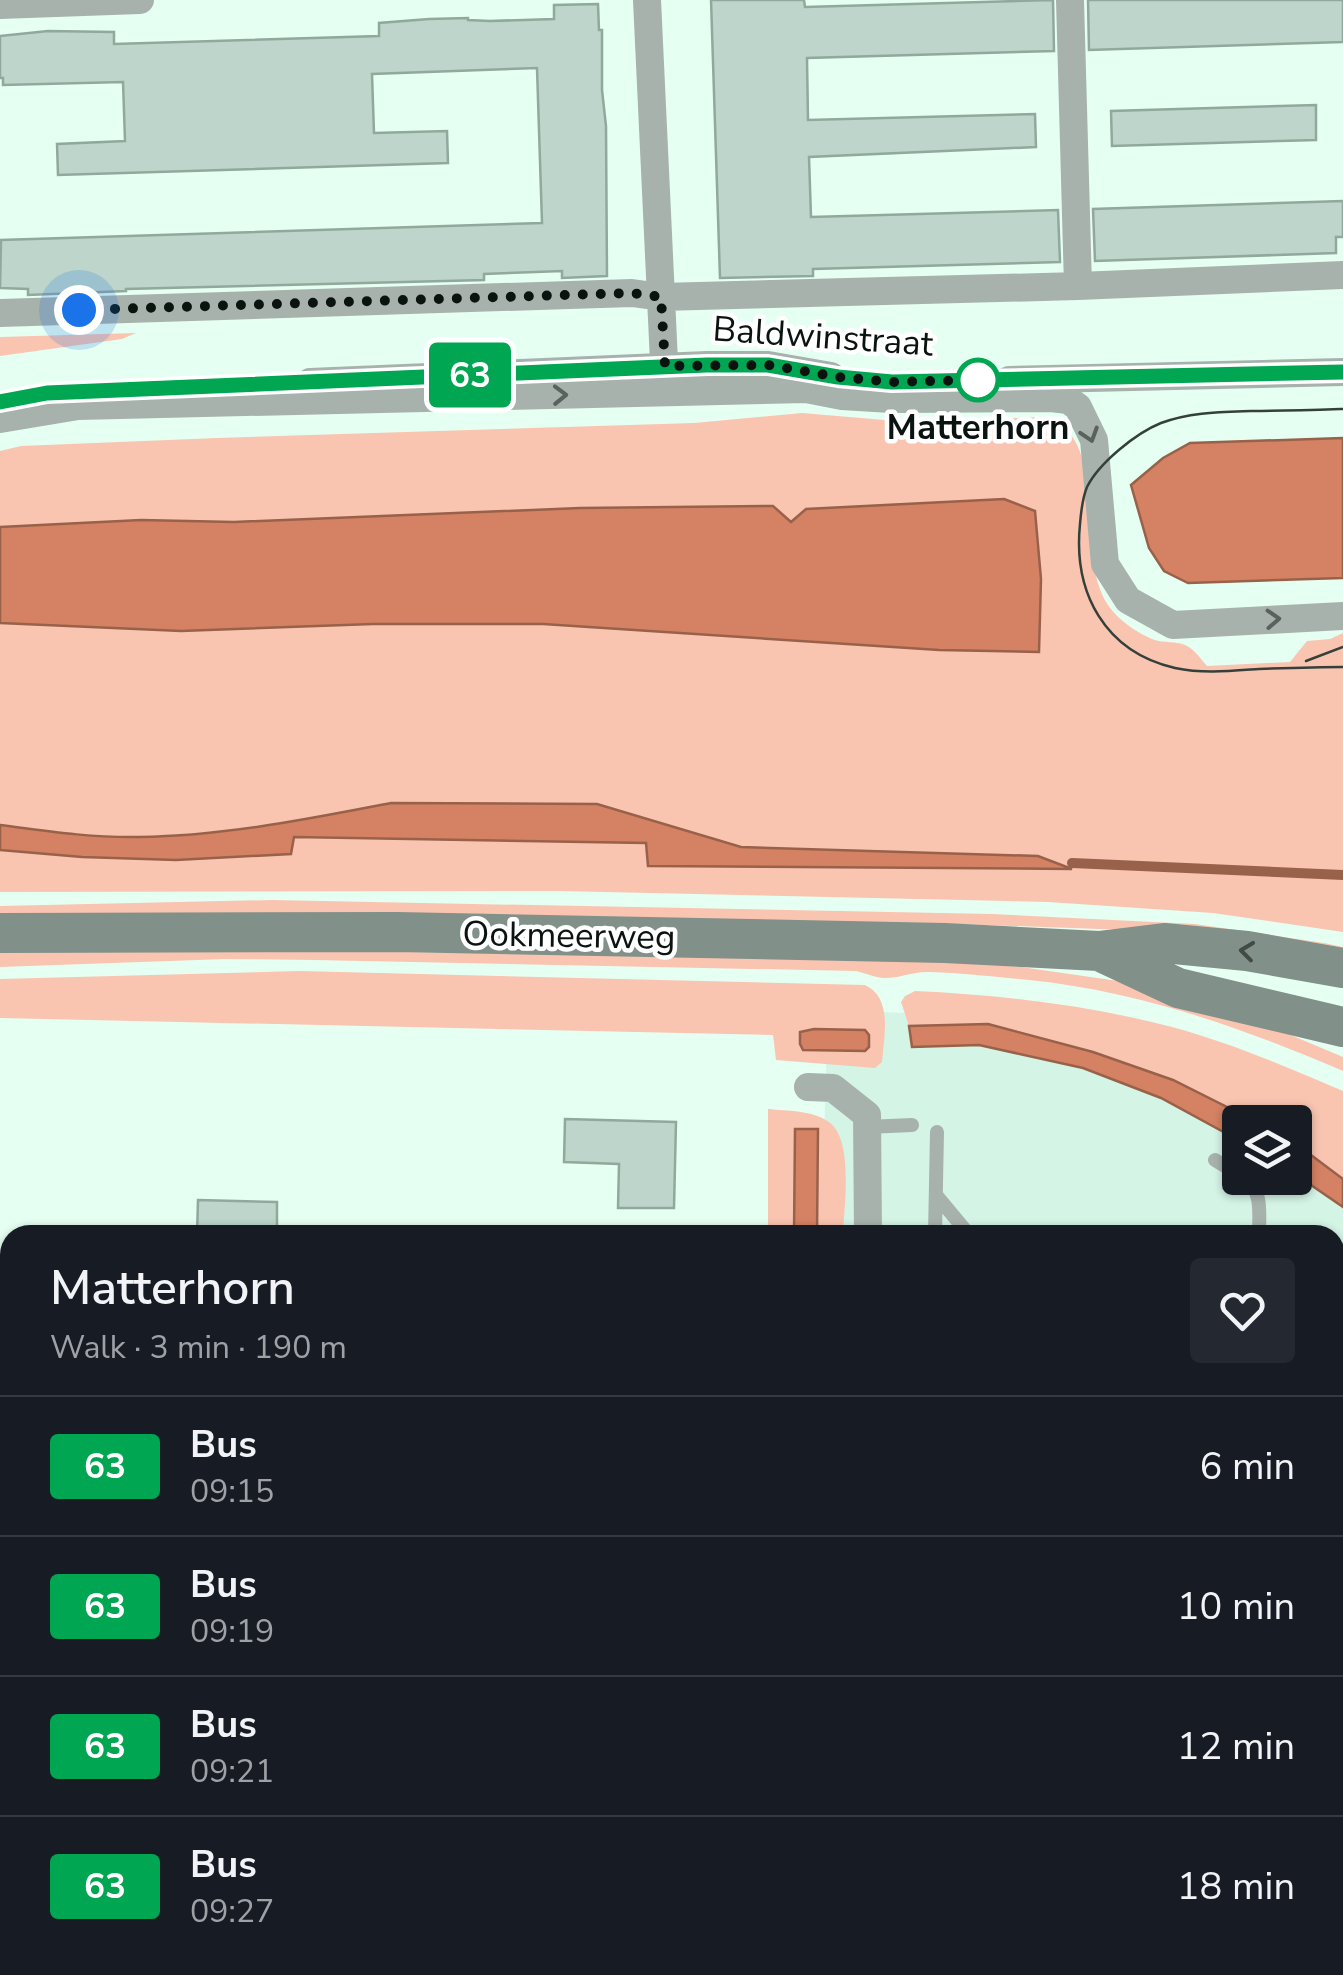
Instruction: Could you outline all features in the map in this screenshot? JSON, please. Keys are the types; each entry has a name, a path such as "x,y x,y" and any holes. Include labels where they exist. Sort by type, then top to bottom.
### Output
{"main road":[{"name":"Ookmeerweg","path":"0,936 396,932 945,943 1098,951 1164,943 1247,951 1343,968"},
{"name":"Ookmeerweg","path":"1098,951 1178,988 1343,1027"}],"street":[{"path":"0,5 140,0"},
{"path":"647,0 665,379"},
{"path":"1070,0 1078,286"},
{"name":"Baldwinstraat","path":"0,313 632,293 661,297 1078,286 1343,275"},
{"name":"Baldwinstraat","path":"0,420 78,406 665,379 768,365 892,382 1343,372"},
{"name":"Baldwinstraat","path":"0,402 47,393 665,379 891,399 1068,400 1078,407 1094,440 1104,564 1128,600 1173,625 1343,616"},
{"path":"808,1087 833,1088 867,1115 868,1225"}],"lane":[{"path":"867,1127 912,1125"},
{"path":"935,1225 937,1132"},
{"path":"1216,1160 1222,1164"},
{"path":"936,1195 961,1225"},
{"path":"1257,1195 1259,1225"}],"shaded area":[{"path":"136,333 122,339 0,356 0,337"},
{"path":"802,413 908,422 1044,417 1066,429 1079,448 1086,473 1099,587 1111,609 1131,627 1155,640 1188,646 1207,666 1290,662 1307,641 1330,639 1343,633 1343,932 1213,913 1048,902 559,891 0,892 0,850 176,860 291,854 293,837 647,843 648,866 1068,869 1038,856 741,847 597,804 391,803 254,829 140,837 75,835 0,825 0,623 182,631 373,624 543,624 939,650 1038,652 1041,579 1035,512 791,522 773,506 580,508 0,527 0,451 21,446 694,423"},
{"path":"1343,438 1343,578 1188,583 1164,571 1149,548 1131,485 1163,458 1190,443"},
{"path":"1004,499 1035,511 1041,579 1039,652 939,650 543,624 373,624 181,631 0,623 0,527 580,508 773,506 791,522 806,509"},
{"path":"391,803 597,804 741,847 1038,856 1072,869 648,866 646,843 294,837 291,854 176,860 0,850 0,825 69,834 171,836 266,826"},
{"path":"272,900 992,914 1195,924 1343,947 1343,956 1155,931 930,923 0,919 0,906"},
{"path":"160,948 930,960 1007,965 1118,981 1274,1028 1343,1057 1343,1071 1228,1026 1150,1002 1070,985 967,974 924,972 885,978 856,971 226,959 0,967 0,953"},
{"path":"300,971 865,985 874,991 883,1008 882,1062 875,1068 776,1060 773,1035 0,1018 0,979"},
{"path":"915,991 980,995 1109,1013 1194,1033 1280,1064 1343,1091 1343,1179 1312,1156 1312,1105 1223,1105 1173,1080 1093,1052 988,1024 909,1026 901,1002"},
{"path":"828,1010 985,1016 1343,1113 1343,1225 821,1225"},
{"path":"988,1024 1093,1052 1173,1080 1223,1105 1222,1131 1161,1098 1083,1068 979,1045 912,1047 909,1026"},
{"path":"865,1030 869,1047 865,1051 803,1050 800,1032"},
{"path":"768,1109 815,1115 829,1122 837,1131 845,1158 843,1225 817,1225 817,1129 795,1130 794,1225 768,1225"},
{"path":"795,1129 818,1129 817,1225 794,1225"},
{"path":"1312,1156 1343,1179 1343,1207 1312,1186"}],"building":[{"path":"711,0 804,0 805,7 1053,0 1054,51 807,58 808,120 1035,114 1036,147 809,157 811,217 1058,210 1060,262 813,269 813,276 720,278"},
{"path":"1088,0 1343,0 1343,42 1089,50"},
{"path":"598,4 606,126 607,276 562,278 562,271 484,274 484,280 28,295 28,289 0,288 1,240 542,223 537,68 372,74 374,133 447,131 448,163 58,175 57,144 125,141 123,82 3,85 0,36 48,31 114,32 114,44 379,36 379,23 554,19 554,5"},
{"path":"1316,105 1316,140 1112,146 1111,111"},
{"path":"1343,201 1343,237 1336,237 1336,253 1095,261 1093,209"},
{"path":"565,1119 676,1122 674,1208 618,1208 619,1164 564,1162"},
{"path":"198,1200 277,1202 277,1225 197,1225"}],"waterway":[{"path":"1072,863 1343,875"}],"tram line":[{"path":"1343,409 1206,413 1172,419 1151,428 1109,459 1087,487 1081,510 1079,549 1082,573 1099,616 1112,634 1151,660 1175,668 1206,671 1343,667"},
{"path":"1306,661 1343,647"}],"bus line":[{"name":"63","path":"0,402 47,393 707,365 768,365 892,382 1343,372"}],"place":[{"name":"Matterhorn","path":"978,380"}],"route":[{"path":"79,310 632,293 661,297 665,366 768,365 892,382 978,380"}]}
